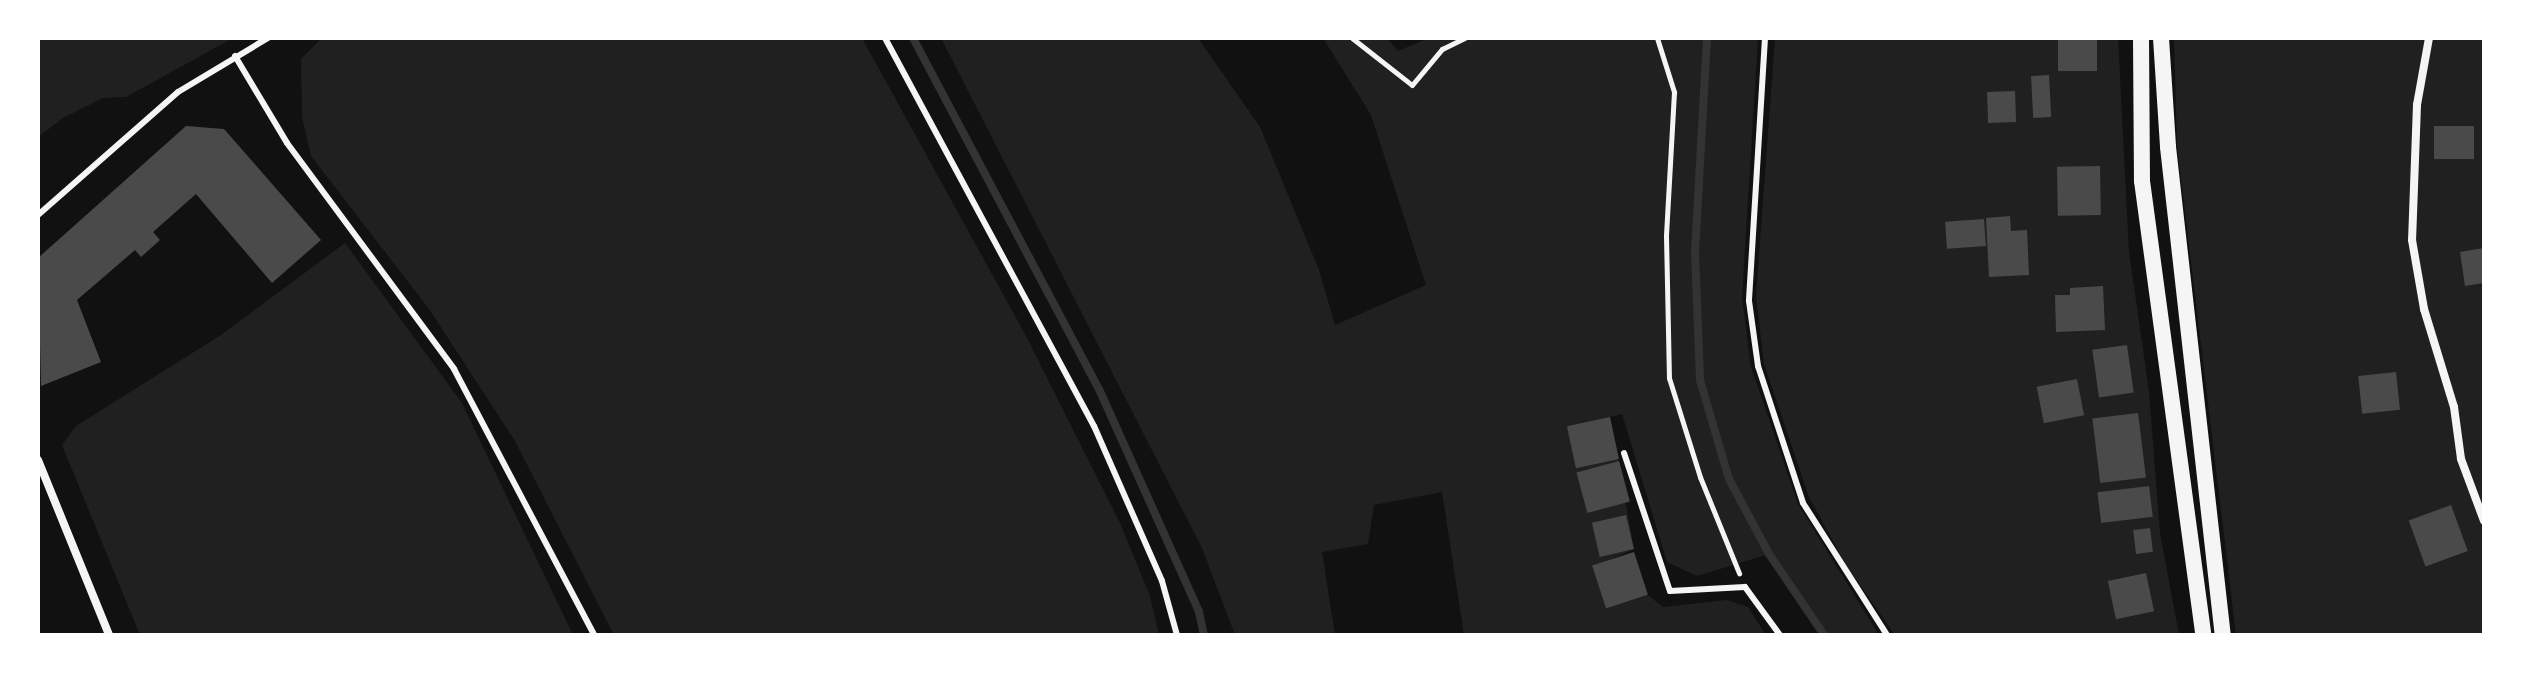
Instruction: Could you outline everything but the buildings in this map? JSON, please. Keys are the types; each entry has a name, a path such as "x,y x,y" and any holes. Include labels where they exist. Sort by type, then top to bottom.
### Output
{"main road":[{"path":"2141,38 2142,181 2203,635"},
{"path":"2161,38 2169,162 2223,635"}],"street":[{"path":"2429,38 2417,105 2412,240 2424,309 2454,407 2461,459 2484,521"},
{"path":"38,460 109,635"}],"lane":[{"path":"38,215 178,92 268,38"},
{"path":"885,38 1094,426 1162,581 1177,635"},
{"path":"1765,38 1749,301 1758,366 1803,503 1887,635"},
{"path":"235,56 287,143 454,369 529,503 594,635"},
{"path":"1624,453 1670,591 1745,587 1780,635"}],"path":[{"path":"1352,38 1412,85 1442,49 1465,38"},
{"path":"1657,38 1674,92 1666,236 1669,378 1700,477 1745,587"}],"shaded area":[{"path":"38,38 233,38 126,97 103,98 63,118 38,137"},
{"path":"322,38 862,38 1026,336 1120,523 1150,596 1159,635 614,635 515,441 429,309 311,156 302,117 301,59"},
{"path":"941,38 1198,38 1260,127 1319,270 1335,325 1426,285 1371,115 1323,38 1387,38 1398,51 1429,38 1707,38 1703,111 1708,38 1758,38 1742,297 1751,367 1798,504 1879,635 1824,635 1769,554 1697,576 1667,562 1622,414 1610,417 1634,549 1593,567 1608,608 1648,595 1663,607 1727,600 1748,607 1766,635 1464,635 1442,492 1374,505 1368,544 1322,552 1335,635 1235,635 1202,548"},
{"path":"1775,38 2118,38 2129,252 2149,391 2160,533 2179,635 1895,635 1846,565 1809,497 1764,364 1756,296"},
{"path":"2174,38 2484,38 2484,635 2236,635 2177,145"},
{"path":"345,243 462,403 573,635 140,635 62,445 76,426 221,335"}],"waterway":[{"path":"913,38 1099,389 1199,612 1204,635"},
{"path":"1707,38 1695,253 1700,380 1729,479 1769,554 1824,635"}]}
